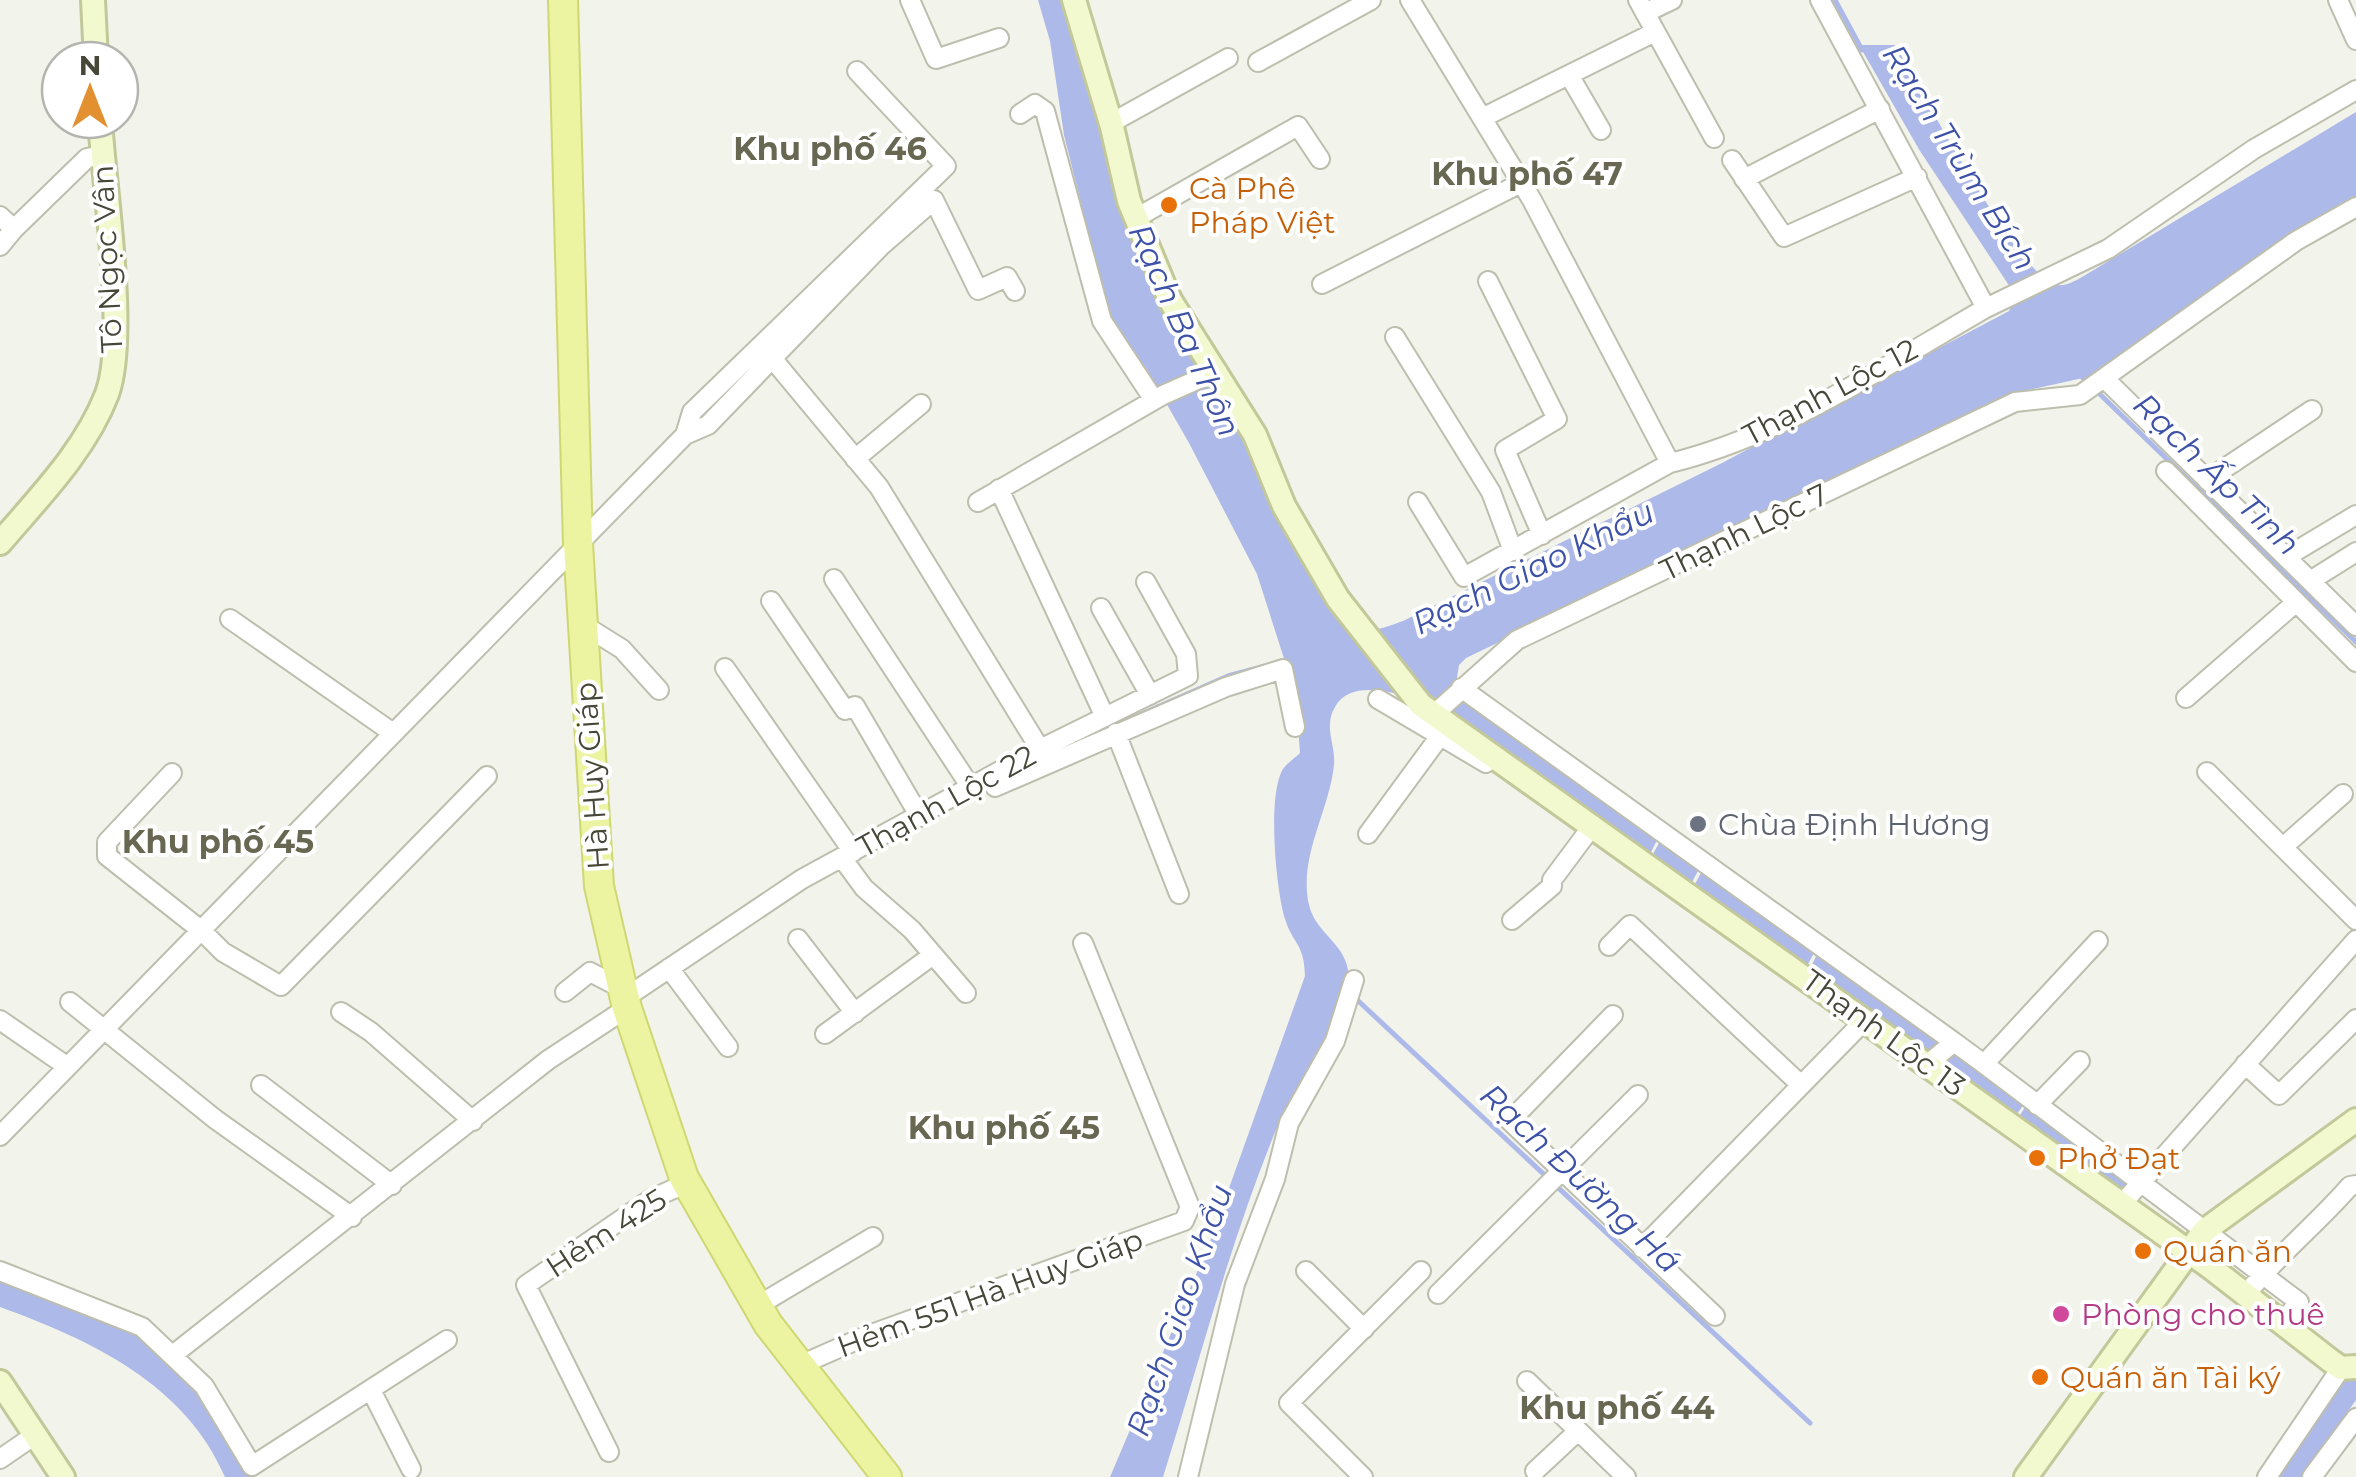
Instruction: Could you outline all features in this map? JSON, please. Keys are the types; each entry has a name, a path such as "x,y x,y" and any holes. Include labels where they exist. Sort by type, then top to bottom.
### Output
{"main road":[{"name":"Hà Huy Giáp","path":"562,0 578,544 599,886 625,998 687,1183 757,1306 798,1366 887,1477"}],"street":[{"path":"93,0 95,40"},
{"path":"910,0 936,59 999,38"},
{"path":"978,502 1158,398 1214,372 1170,300 1136,218 1074,0"},
{"path":"1258,62 1371,0"},
{"path":"1410,0 1521,183 1670,463"},
{"path":"1672,0 1641,6 1714,138"},
{"path":"1820,0 1917,177 1994,304"},
{"path":"2338,0 2356,40"},
{"path":"1482,118 1655,32"},
{"path":"1111,123 1228,58"},
{"path":"686,436 692,412 946,166 858,71"},
{"path":"1569,75 1601,130"},
{"name":"Thạnh Lộc 12","path":"1418,502 1464,577 1670,463 1710,453 1794,417 1994,304 2108,248 2254,149 2356,90"},
{"path":"1020,114 1035,104 1045,110 1102,321 1158,398"},
{"path":"1744,179 1880,109"},
{"path":"1136,218 1298,126 1320,159"},
{"name":"Tô Ngọc Vân","path":"0,542 72,457 107,393 117,338 101,140"},
{"path":"0,246 7,223 86,158 102,155"},
{"path":"1732,160 1784,237 1917,177"},
{"path":"1322,284 1521,183"},
{"path":"0,1136 66,1064 202,931 578,544 686,436 708,425 771,357 934,200 978,290 1007,277 1015,292"},
{"path":"2356,207 2296,242 2092,387 2207,480 2356,626"},
{"path":"1488,281 1557,420 1505,450 1542,535"},
{"path":"1394,337 1491,492 1513,551"},
{"path":"771,357 879,487 1040,749"},
{"name":"Thạnh Lộc 13","path":"1214,372 1255,435 1293,522 1350,618 1431,719 1593,826 1866,1019 2282,1323 2349,1367"},
{"name":"Thạnh Lộc 7","path":"1368,834 1431,719 1517,640 2015,402 2092,387"},
{"path":"855,459 921,404"},
{"path":"2207,480 2312,410"},
{"path":"2166,471 2294,604 2356,662"},
{"path":"999,489 1105,717"},
{"path":"2286,557 2356,515"},
{"path":"2310,581 2356,552"},
{"path":"834,579 972,789"},
{"name":"Thạnh Lộc 22","path":"921,819 1040,749 1188,676 1189,666 1146,582"},
{"path":"771,601 844,710 854,706 921,819"},
{"path":"2186,698 2294,604"},
{"path":"1101,608 1150,694"},
{"path":"230,618 393,732"},
{"path":"582,624 622,650 659,690"},
{"path":"725,668 848,855 864,888 966,993"},
{"name":"Thạnh Lộc 22","path":"174,1354 207,1324 268,1283 625,998 848,855 1116,733 1226,687 1282,669 1295,727"},
{"path":"1461,688 1954,1042 2299,1302 2282,1323"},
{"path":"1378,700 1431,719"},
{"path":"1116,733 1179,894"},
{"path":"2208,772 2356,920"},
{"path":"172,773 132,811 104,850 106,856 223,952 281,986 487,776"},
{"path":"2282,847 2342,794"},
{"path":"1512,920 1552,886 1552,880 1593,826"},
{"path":"1608,946 1630,925 1800,1084"},
{"path":"798,939 855,1012"},
{"path":"2121,1205 2356,940"},
{"path":"1984,1064 2098,941"},
{"name":"Hẻm 551 Hà Huy Giáp","path":"798,1366 900,1323 1184,1221 1190,1206 1084,943"},
{"path":"1805,976 1818,947"},
{"path":"826,1034 933,955"},
{"path":"669,968 728,1047"},
{"path":"565,992 590,972 625,998"},
{"path":"1188,1477 1236,1284 1274,1179 1289,1123 1335,1041 1354,980"},
{"path":"70,1002 215,1119 352,1217"},
{"path":"341,1012 372,1032 473,1121"},
{"path":"1613,1015 1510,1121 1552,1180 1642,1248 1715,1316"},
{"path":"2246,1064 2279,1096 2356,1018"},
{"path":"1642,1248 1866,1019"},
{"path":"0,1020 66,1064"},
{"path":"1928,1064 1954,1042"},
{"path":"2011,1125 2080,1061"},
{"path":"261,1085 392,1185"},
{"path":"1438,1294 1638,1095"},
{"path":"2026,1477 2204,1231 2356,1120"},
{"name":"Hẻm 425","path":"609,1452 526,1285 651,1199 687,1183"},
{"path":"2246,1294 2350,1186 2356,1185"},
{"path":"757,1306 873,1237"},
{"path":"0,1271 142,1327 174,1354 220,1407 252,1466 447,1340"},
{"path":"1306,1271 1364,1329"},
{"path":"1363,1477 1290,1404 1421,1271"},
{"path":"2267,1477 2349,1367"},
{"path":"1526,1381 1626,1477"},
{"path":"371,1390 411,1469"},
{"path":"4,1394 62,1477"},
{"path":"2312,1477 2356,1418"},
{"path":"1536,1471 1578,1431"},
{"path":"0,1459 35,1434"}],"water":[{"name":"Rạch Giao Khẩu","path":"1038,0 1073,0 1114,172 1156,298 1237,421 1292,538 1342,623 1365,630 1403,621 1722,463 2009,311 2013,303 2010,287 1920,151 1859,45 1895,45 1993,213 2037,271 2057,285 2082,277 2356,112 2356,200 2092,376 2019,392 1466,658 1459,665 1455,690 1433,703 1366,690 1343,697 1330,722 1334,765 1311,852 1307,887 1313,916 1345,960 1348,983 1344,1002 1278,1125 1261,1168 1163,1477 1110,1477 1209,1244 1305,976 1303,956 1288,928 1282,905 1275,843 1278,782 1285,767 1300,753 1296,696 1257,574 1189,443 1146,368 1121,337 1107,307 1064,135 1050,41"},
{"path":"1462,695 1657,840 1650,854 1442,713"},
{"path":"1660,841 1699,869 1691,884 1652,856"},
{"path":"1702,871 1815,951 1807,966 1694,886"},
{"path":"1818,952 1946,1042 1931,1054 1810,969"},
{"path":"1955,1049 2024,1104 2015,1117 1940,1061"},
{"path":"2026,1105 2130,1184 2121,1195 2018,1119"},
{"path":"0,1279 123,1323 183,1364 255,1477 225,1477 208,1444 186,1416 132,1370 68,1334 0,1307"}],"waterway":[{"name":"Rạch Trùm Bích","path":"1835,0 1862,50"},
{"name":"Rạch Ấp Tình","path":"2079,374 2356,642"},
{"path":"1071,745 1228,676 1283,661"},
{"name":"Rạch Đường Há","path":"1353,996 1810,1423"},
{"path":"2284,1477 2351,1383"}],"place":[{"name":"Cà Phê Pháp Việt","path":"1169,205"},
{"name":"Chùa Định Hương","path":"1698,824"},
{"name":"Phở Đạt","path":"2037,1158"},
{"name":"Quán ăn","path":"2143,1251"},
{"name":"Phòng cho thuê","path":"2061,1314"},
{"name":"Quán ăn Tài ký","path":"2040,1377"}],"district":[{"name":"Khu phố 46","path":"830,148"},
{"name":"Khu phố 47","path":"1527,173"},
{"name":"Khu phố 45","path":"218,841"},
{"name":"Khu phố 45","path":"1004,1127"},
{"name":"Khu phố 44","path":"1617,1407"}],"water label":[{"name":"Rạch Ba Thôn","path":"1185,330"}]}
